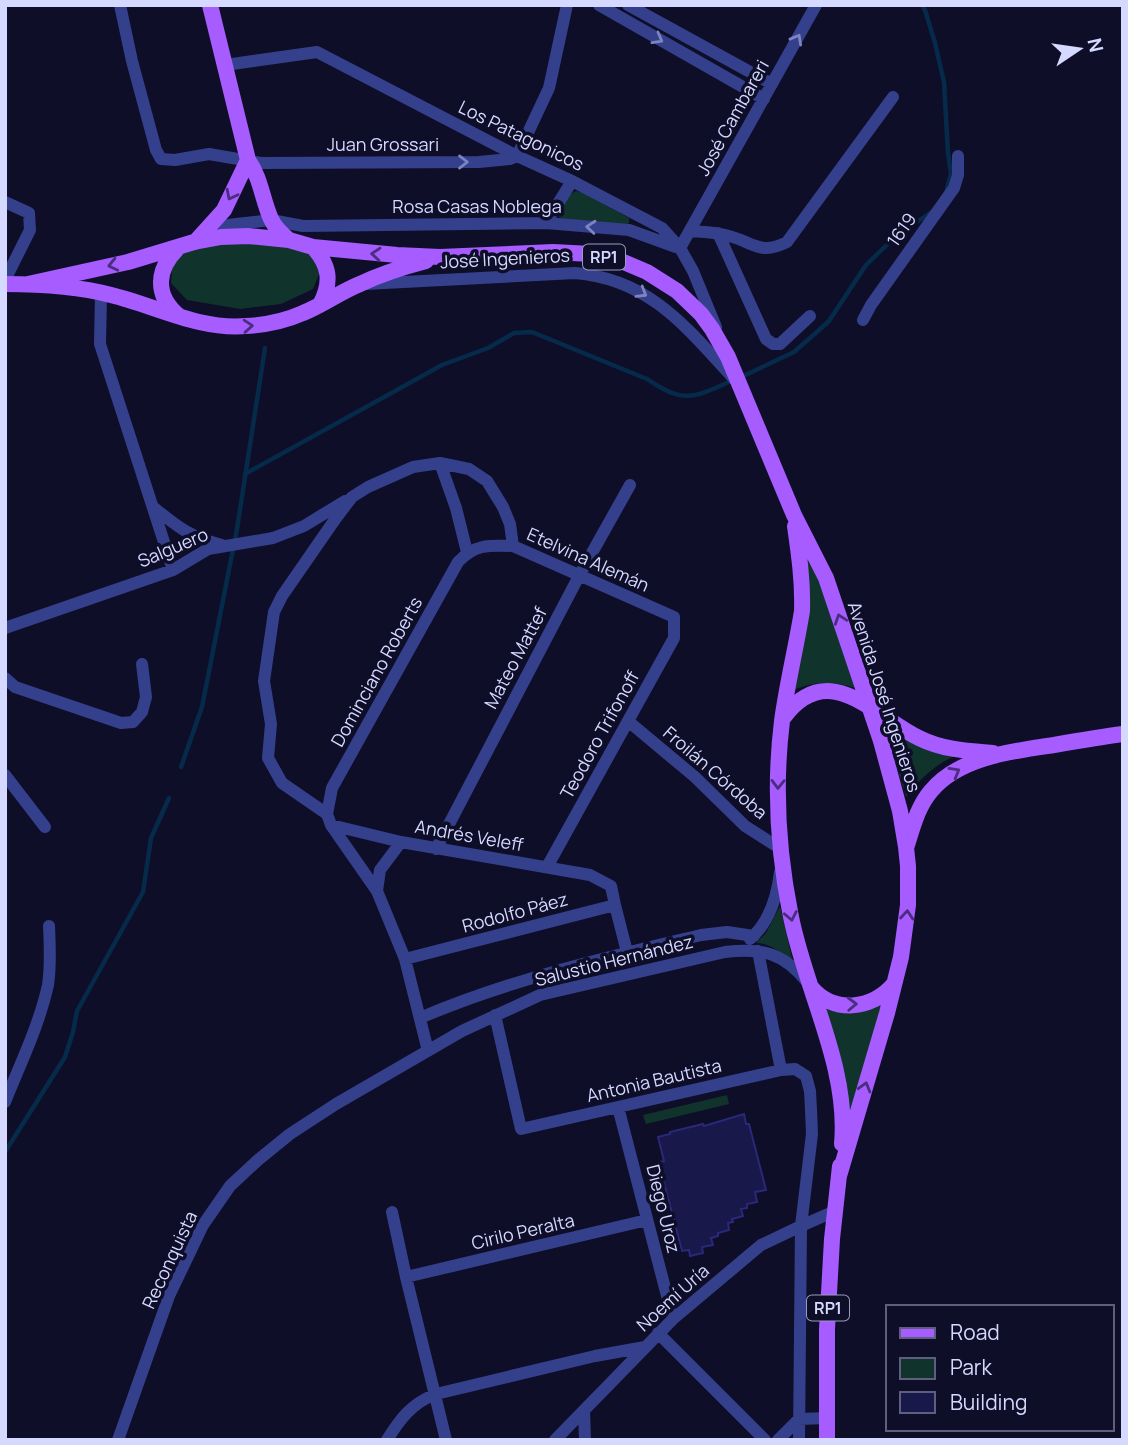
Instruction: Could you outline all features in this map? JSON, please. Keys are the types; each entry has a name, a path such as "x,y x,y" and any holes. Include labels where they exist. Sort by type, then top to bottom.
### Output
{"main road":[{"path":"210,5 248,160 255,169 271,220 289,240"},
{"name":"Avenida José Ingenieros","path":"186,245 210,227 224,210 248,160"},
{"name":"Avenida José Ingenieros","path":"28,284 128,262 221,237 248,236 289,240 313,247 440,257 573,252 592,254 621,261 661,280 688,301 712,329 728,357 794,515 826,578 891,776 908,866 904,944 895,982"},
{"path":"181,317 170,308 163,296 161,282 162,269 169,256 186,245"},
{"path":"313,247 321,256 328,280 320,305"},
{"name":"Avenida José Ingenieros","path":"5,282 80,289 222,326 253,326 302,314 384,274 440,257"},
{"name":"Avenida José Ingenieros","path":"794,515 802,579 802,611 783,719 779,771 781,849 791,917 841,1096 844,1124 839,1176"},
{"path":"783,719 806,697 818,692 844,693 922,740 956,750 999,753"},
{"path":"906,847 923,802 939,782 962,768 999,753 1123,733"},
{"path":"808,984 826,1000 848,1006 870,1003 895,982"},
{"name":"RP1","path":"827,1440 827,1329 831,1238 839,1176 895,982"}],"street":[{"name":"Juan Grossari","path":"120,5 132,61 160,159 174,160 209,155 261,163 479,162 517,156"},
{"path":"517,156 549,88 567,5"},
{"path":"599,5 764,99"},
{"path":"628,5 772,84"},
{"name":"José Cambareri","path":"680,248 816,5"},
{"name":"Los Patagonicos","path":"225,65 317,52 662,228 680,248 693,271 728,357"},
{"path":"690,231 718,233 764,249 776,248 786,242 893,97"},
{"name":"1619","path":"863,320 954,188 957,156"},
{"path":"546,223 572,181"},
{"path":"5,202 29,213 30,229 5,282"},
{"path":"210,227 271,220"},
{"name":"Rosa Casas Noblega","path":"271,220 303,226 546,223 629,230 680,248"},
{"path":"718,233 765,339 772,344 780,344 810,316"},
{"name":"José Ingenieros","path":"358,285 575,273 608,278 632,287 663,307 686,327 740,385"},
{"path":"101,293 100,344 173,570"},
{"path":"440,463 469,469 486,481 503,507 510,524 513,546"},
{"path":"440,463 456,508 467,552"},
{"name":"Salguero","path":"5,628 173,570 208,549 273,538 304,526 392,475 413,467 440,463"},
{"name":"Mateo Mattef","path":"436,849 629,485"},
{"path":"352,497 282,596 274,612 264,681 271,724 268,758 282,783 329,819 377,891 405,959 428,1051"},
{"path":"153,507 175,526 197,538 225,545"},
{"name":"Etelvina Alemán","path":"467,552 486,545 513,546 674,617"},
{"name":"Dominciano Roberts","path":"329,819 332,788 458,562 467,552"},
{"name":"Teodoro Trifonoff","path":"547,867 674,638 674,617"},
{"path":"5,678 15,687 121,723 132,722 142,712 146,697 142,664"},
{"name":"Froilán Córdoba","path":"628,721 695,777 745,826 781,849"},
{"path":"8,784 45,827"},
{"name":"Andrés Veleff","path":"329,819 401,842 590,876 611,886 615,905"},
{"path":"377,891 380,870 401,842"},
{"path":"725,952 739,947 754,936 765,921 776,896 781,849"},
{"path":"615,905 627,953"},
{"name":"Rodolfo Páez","path":"405,959 615,905"},
{"path":"5,1102 41,1011 48,983 49,926"},
{"path":"420,1018 508,984 554,970 701,934 727,932 754,936"},
{"path":"781,1070 758,951 782,960 794,968 808,984"},
{"name":"Salustio Hernández","path":"336,1104 495,1015 540,995 725,952 758,951"},
{"name":"Antonia Bautista","path":"495,1015 521,1129 781,1070 795,1069 806,1076 810,1091 812,1134 801,1226"},
{"name":"Reconquista","path":"118,1440 169,1296 203,1225 230,1186 258,1160 290,1133 336,1104"},
{"name":"Diego Uroz","path":"618,1107 673,1319"},
{"name":"Noemí Uría","path":"555,1440 673,1319 761,1245 835,1211"},
{"path":"392,1212 446,1440"},
{"name":"Cirilo Peralta","path":"406,1277 647,1220"},
{"path":"799,1440 801,1226"},
{"path":"658,1334 765,1440"},
{"path":"387,1440 404,1415 421,1399 595,1356 645,1347"},
{"path":"584,1409 585,1440"},
{"path":"778,1440 799,1419 827,1418"}],"green space":[{"path":"576,191 629,218 629,223 626,225 559,217 558,214 569,195"},
{"path":"231,242 275,242 314,255 320,272 313,289 281,304 240,309 187,300 171,283 175,259 188,249"},
{"path":"810,550 855,688 824,683 794,690 809,594 806,551"},
{"path":"882,721 955,756 928,773 906,797"},
{"path":"780,906 793,963 771,947 756,943 766,933"},
{"path":"883,997 849,1123 822,1008 835,1011"},
{"path":"727,1095 729,1104 646,1124 643,1115"}],"building":[{"path":"744,1114 766,1190 755,1192 757,1202 747,1204 747,1208 741,1209 743,1216 728,1223 729,1230 711,1238 713,1245 702,1247 703,1253 690,1256 689,1250 682,1251 663,1179 657,1180 654,1168 661,1166 660,1162 664,1161 658,1137"}],"waterway":[{"path":"922,5 944,82 951,173 947,189"},
{"path":"739,378 794,352 829,321 866,265 895,237 933,211"},
{"path":"245,474 442,365 488,348 514,333 532,332 680,395 697,394 731,381"},
{"path":"181,767 202,707 237,529 265,348"},
{"path":"5,1152 65,1057 77,1011 143,892 151,838 169,798"}]}
